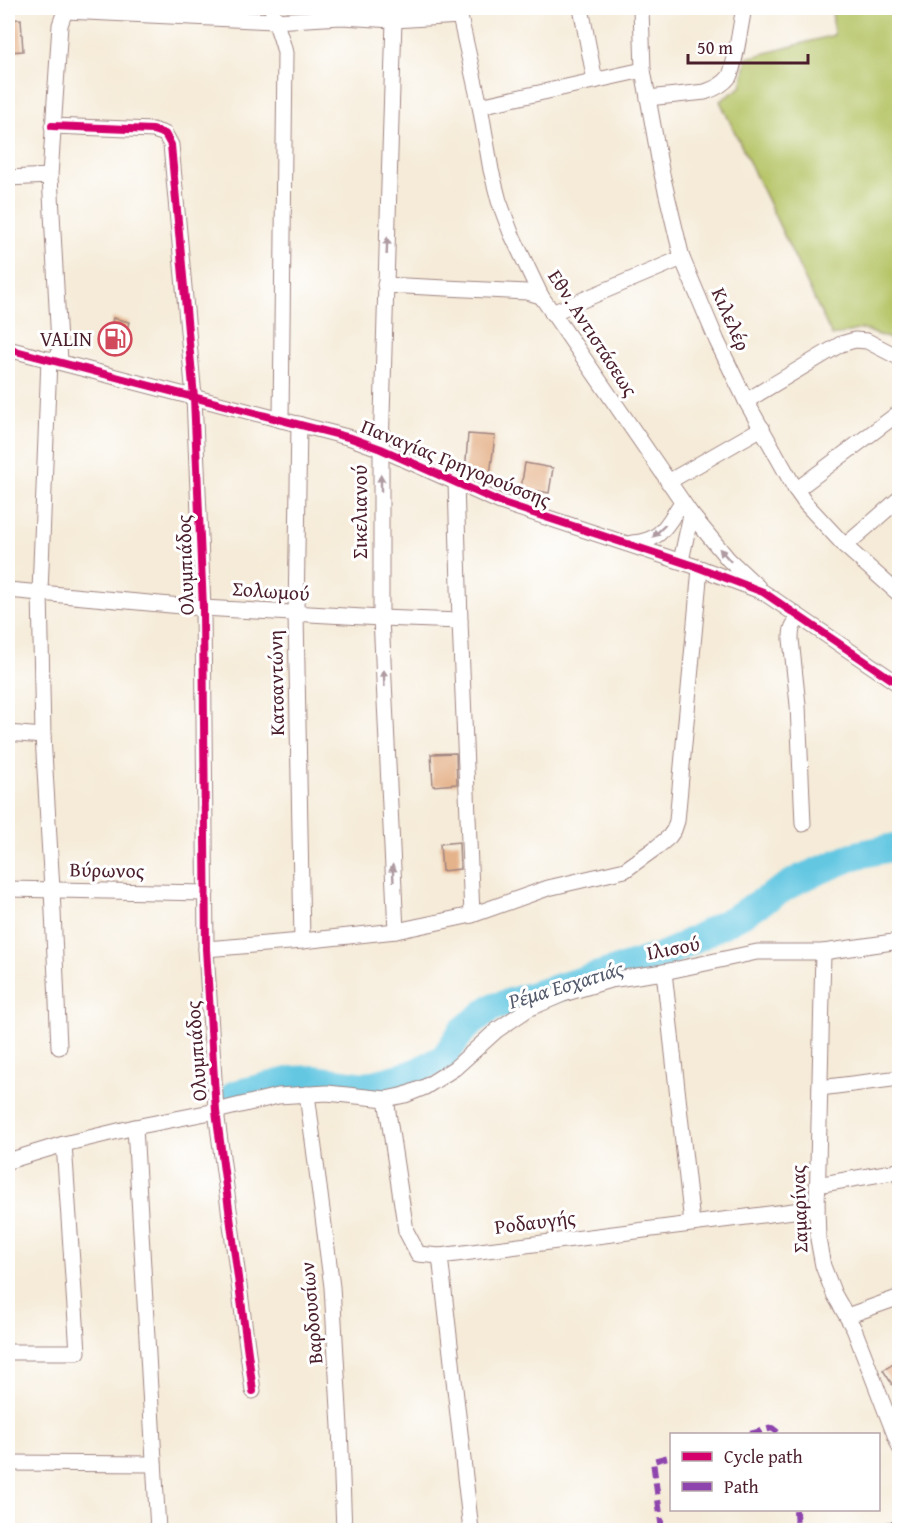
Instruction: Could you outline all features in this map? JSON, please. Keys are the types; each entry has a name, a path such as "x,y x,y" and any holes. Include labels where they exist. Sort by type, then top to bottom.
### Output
{"street":[{"path":"581,8 595,81"},
{"name":"Κιλελέρ","path":"641,8 643,70 661,170 682,258 717,341 746,401 806,504 845,546 900,595"},
{"path":"648,98 705,92 723,83 732,72 744,8"},
{"path":"59,1047 43,735 40,592 54,361 50,176 52,126 60,25 66,9 273,14 340,12 394,20 459,12"},
{"name":"Εθν. Αντιστάσεως","path":"459,12 499,201 511,233 541,296 687,508 728,559 763,592"},
{"path":"273,14 285,54 281,420"},
{"name":"Σικελιανού","path":"394,20 381,449 381,618 396,931"},
{"path":"480,106 643,70"},
{"name":"Ολυμπιάδος","path":"52,126 153,130 165,134 171,145 194,397 203,608 206,949 216,1111 253,1391"},
{"path":"8,178 50,176"},
{"path":"552,313 682,258"},
{"path":"386,285 526,292 541,296"},
{"path":"746,401 841,344 855,340 867,341 900,358"},
{"name":"Παναγίας Γρηγορούσσης","path":"8,349 351,438 500,502 700,568 763,592 900,685"},
{"path":"796,489 900,412"},
{"name":"Κατσαντώνη","path":"299,424 296,614 302,941"},
{"path":"668,482 762,428"},
{"path":"456,482 472,915"},
{"path":"845,546 900,498"},
{"path":"626,543 644,542 661,533 687,508"},
{"path":"681,561 687,508"},
{"path":"206,949 396,931 472,915 548,888 625,870 657,847 669,837 676,821 700,568"},
{"name":"Σολωμού","path":"8,590 203,608 460,621"},
{"path":"800,618 794,622 791,629 791,639 798,705 803,824"},
{"path":"8,733 43,735"},
{"name":"Βύρωνος","path":"8,889 206,893"},
{"name":"Ιλισού","path":"8,1161 64,1144 278,1096 327,1093 386,1099 405,1095 425,1087 455,1068 498,1030 528,1009 563,994 610,980 664,972 757,952 823,952 900,941"},
{"name":"Σαμαρίνας","path":"823,952 817,1185 818,1239 823,1266 834,1294 854,1329 900,1448"},
{"path":"664,972 692,1223"},
{"path":"820,1088 900,1078"},
{"name":"Βαρδουσίων","path":"307,1094 332,1287 344,1530"},
{"name":"Ροδαυγής","path":"386,1099 406,1232 418,1254 440,1256 817,1208"},
{"path":"135,1127 158,1530"},
{"path":"8,1352 78,1352 64,1144"},
{"path":"817,1185 898,1171 900,1178"},
{"path":"440,1256 471,1530"},
{"path":"847,1316 900,1297"},
{"path":"8,1463 154,1464"},
{"path":"888,1530 900,1529"}],"green space":[{"path":"832,8 899,8 899,344 862,329 832,336 720,101 741,87 747,58 834,35"}],"building":[{"path":"21,19 23,51 8,52 8,20"},
{"path":"113,318 129,322 121,354 105,351"},
{"path":"468,434 495,436 489,483 465,474"},
{"path":"525,463 553,468 549,493 521,488"},
{"path":"456,753 457,784 433,786 431,754"},
{"path":"459,842 460,869 442,871 440,844"},
{"path":"900,1360 900,1397 883,1370"}],"waterway":[{"name":"Ρέμα Εσχατιάς","path":"235,1094 292,1080 315,1079 366,1086 412,1074 444,1058 462,1031 491,1008 665,955 740,915 799,879 857,855 900,846"}],"marked path":[{"path":"754,1433 772,1428 779,1433"},
{"path":"662,1530 653,1461 670,1457"},
{"path":"796,1511 797,1530"}],"cycle path":[{"path":"52,126 153,130 165,134 171,145 194,397 203,608 206,949 216,1111 253,1391"},
{"path":"8,349 351,438 500,502 700,568 763,592 900,685"}],"place":[{"name":"VALIN","path":"115,339"}]}
